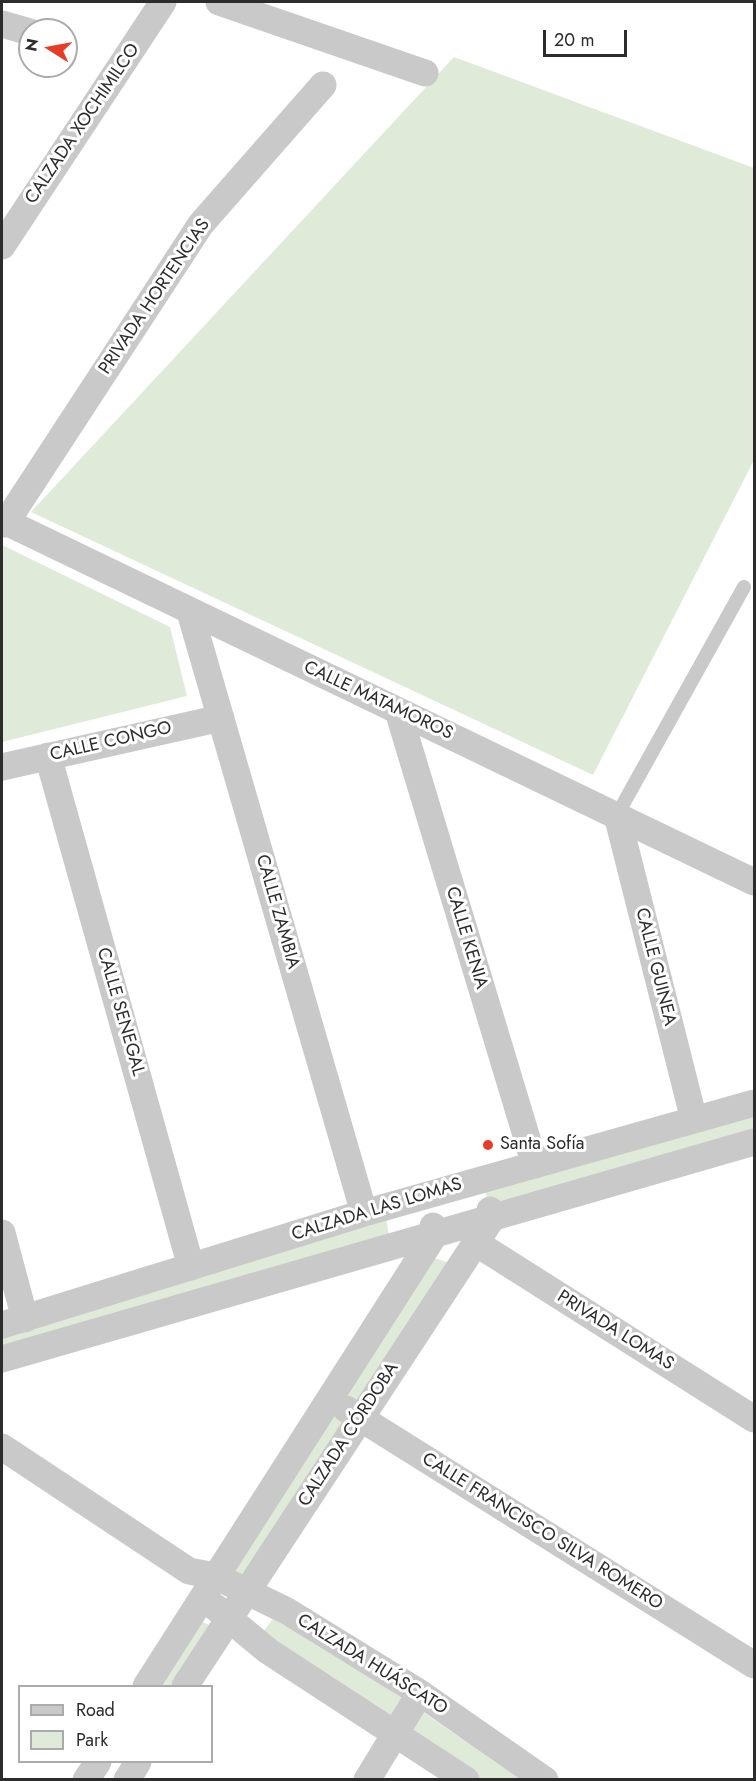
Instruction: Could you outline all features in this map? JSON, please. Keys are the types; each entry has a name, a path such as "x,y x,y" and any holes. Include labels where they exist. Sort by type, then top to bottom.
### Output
{"street":[{"name":"CALZADA XOCHIMILCO","path":"2,246 163,2"},
{"path":"219,2 425,73"},
{"path":"2,24 18,29"},
{"name":"PRIVADA HORTENCIAS","path":"3,522 201,224 323,85"},
{"name":"CALLE MATAMOROS","path":"3,522 754,882"},
{"name":"CALLE ZAMBIA","path":"190,612 364,1213"},
{"name":"CALLE KENIA","path":"398,711 535,1165"},
{"name":"CALLE CONGO","path":"2,767 220,718"},
{"name":"CALLE SENEGAL","path":"48,756 191,1267"},
{"name":"CALLE GUINEA","path":"617,815 694,1120"},
{"name":"CALZADA LAS LOMAS","path":"14,1322 364,1213 754,1102"},
{"path":"2,1359 754,1142"},
{"path":"482,1180 492,1218"},
{"path":"427,1195 435,1234"},
{"name":"CALZADA CÓRDOBA","path":"186,1685 492,1218"},
{"path":"2,1233 14,1322"},
{"name":"CALZADA CÓRDOBA","path":"147,1685 435,1234"},
{"name":"PRIVADA LOMAS","path":"476,1243 754,1419"},
{"name":"CALLE FRANCISCO SILVA ROMERO","path":"330,1399 754,1665"},
{"name":"CALZADA HUÁSCATO","path":"2,1447 209,1586 229,1617 268,1651 466,1779"},
{"name":"CALZADA HUÁSCATO","path":"209,1586 246,1591 287,1611 420,1693 545,1779"},
{"path":"367,1779 420,1693"},
{"path":"87,1779 97,1763"},
{"path":"127,1779 137,1763"}],"lane":[{"path":"617,815 744,587"}],"green space":[{"path":"454,57 754,168 754,460 593,775 31,512"},
{"path":"2,545 170,627 187,696 2,742"},
{"path":"754,1110 754,1137 492,1218 484,1187"},
{"path":"385,1214 390,1239 2,1358 2,1327"},
{"path":"431,1257 450,1263 241,1579 220,1569"},
{"path":"277,1614 522,1779 479,1779 262,1633"},
{"path":"196,1619 214,1627 179,1685 153,1685"}],"place":[{"name":"Santa Sofía","path":"488,1145"}]}
